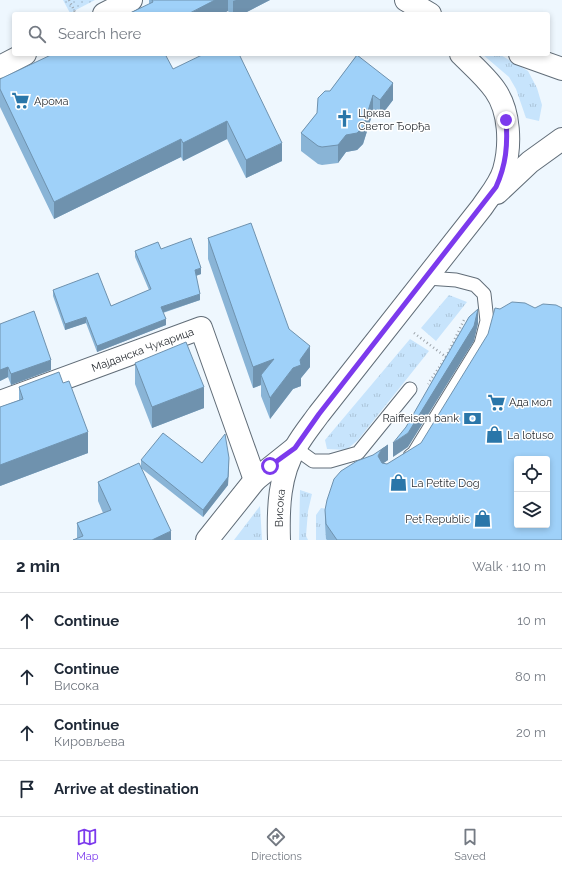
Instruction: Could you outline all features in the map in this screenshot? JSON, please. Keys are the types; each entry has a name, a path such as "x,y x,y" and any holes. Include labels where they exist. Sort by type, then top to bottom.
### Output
{"main road":[{"path":"108,12 131,0"},
{"path":"0,67 21,56"},
{"path":"463,56 495,89 503,105 506,120 507,143 503,171 496,187 482,207"},
{"path":"526,56 562,69"},
{"path":"482,207 530,162 562,139"},
{"name":"Висока","path":"278,540 280,494 295,448 324,408 482,207"},
{"name":"Мајданска Чукарица","path":"0,402 201,328 255,480"},
{"path":"207,540 255,480 295,448"}],"lane":[{"path":"398,464 414,453 481,344 487,321 484,294 475,285 456,280 427,278"},
{"path":"295,448 313,461 330,461 358,453 410,389"}],"path":[{"path":"68,0 75,12"},
{"path":"446,356 467,314"}],"green space":[{"path":"63,0 95,0 72,12 69,12"},
{"path":"484,56 502,56 528,71 537,88 542,105 539,121 526,118 516,89 509,77"},
{"path":"449,295 467,302 436,341 421,328"},
{"path":"410,339 429,351 358,440 346,450 327,449 325,440"},
{"path":"300,490 312,494 308,511 306,536 308,540 299,540"},
{"path":"260,506 262,540 234,540"},
{"path":"321,508 328,509 327,540 316,540 316,515"}],"building":[{"path":"152,0 215,0 192,12 132,12 153,2"},
{"path":"49,56 166,56 173,69 200,56 240,56 282,143 246,160 227,121 183,143 181,139 54,202 0,89 0,79"},
{"name":"Црква Светог Ђорђа","path":"356,56 358,56 393,83 380,100 373,95 363,127 357,133 346,135 338,145 322,147 318,146 301,133 317,113 318,98 325,91 330,91"},
{"path":"251,223 289,329 310,346 300,360 301,365 293,368 270,398 261,375 274,359 253,367 208,238"},
{"path":"191,238 201,268 195,270 200,294 161,307 166,319 97,346 86,317 65,324 53,290 98,273 111,306 151,289 135,251 158,242 161,249"},
{"name":"Ада мол","path":"512,302 525,303 535,308 543,304 556,305 562,308 562,540 337,540 326,524 325,510 334,479 341,471 357,461 373,455 388,445 381,450 378,456 382,463 387,464 421,443 488,334 495,308 500,309"},
{"path":"478,309 474,326 408,433 393,443 406,427 469,317"},
{"path":"34,311 51,360 11,374 8,367 0,370 0,324"},
{"path":"186,342 204,387 152,407 135,363"},
{"path":"59,372 63,383 69,381 88,432 0,465 0,407 23,399 19,387"},
{"path":"163,433 202,463 225,434 229,458 228,477 203,510 141,460"},
{"path":"139,463 171,531 152,540 73,540 83,536 77,523 111,510 98,482"}],"place":[{"name":"Арома","path":"21,101"},
{"name":"Црква Светог Ђорђа","path":"345,119"},
{"name":"Ада мол","path":"496,402"},
{"name":"Raiffeisen bank","path":"472,418"},
{"name":"La lotuso","path":"494,435"},
{"name":"La Petite Dog","path":"398,483"},
{"name":"Pet Republic","path":"483,519"}],"route":[{"path":"270,466 295,448 319,414 482,207 496,187 503,171 507,154 508,138 506,120"}]}
